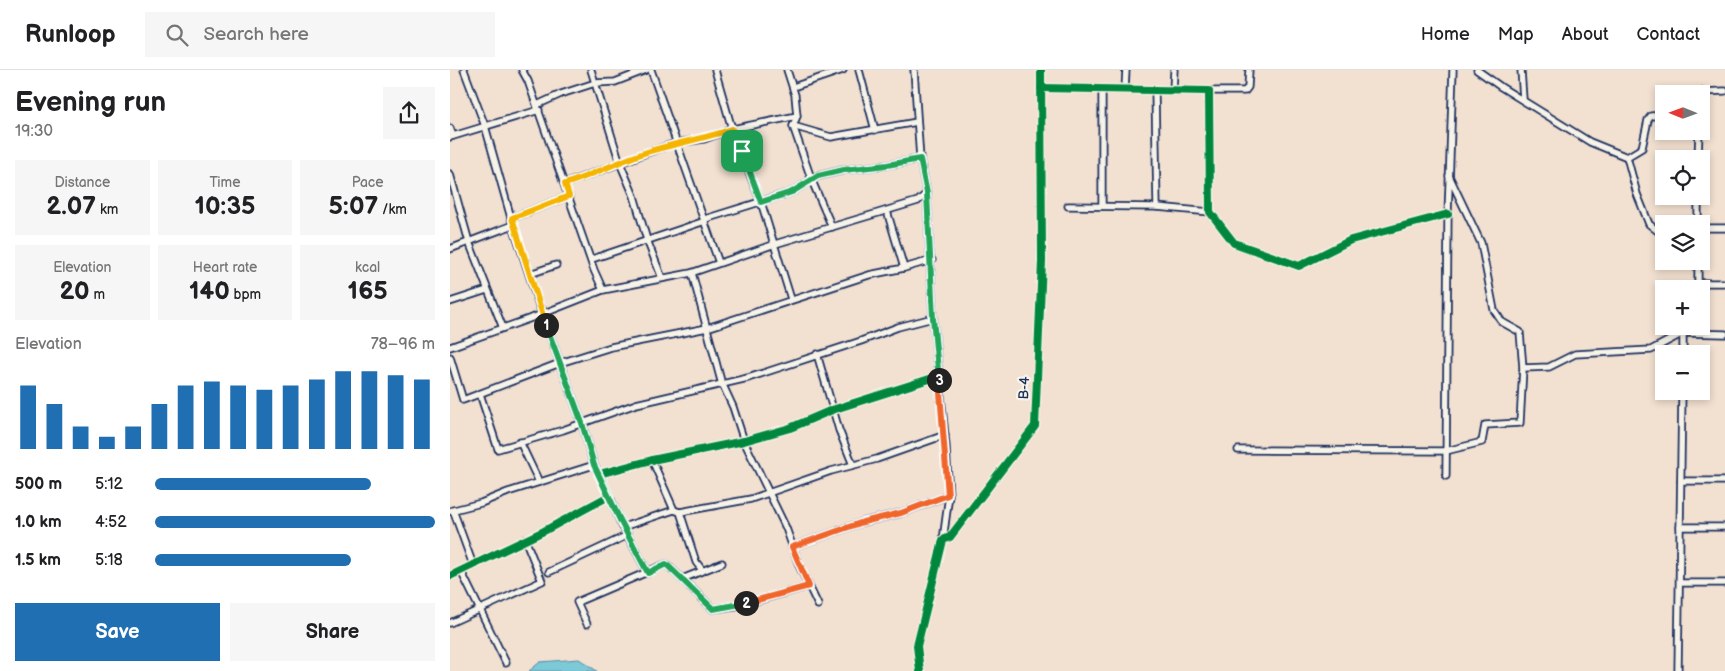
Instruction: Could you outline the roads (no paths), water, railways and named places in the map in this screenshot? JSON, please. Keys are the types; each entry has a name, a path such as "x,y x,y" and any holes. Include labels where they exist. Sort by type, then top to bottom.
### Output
{"street":[{"path":"464,70 485,126 542,314 582,423 594,465 623,527 648,573"},
{"path":"522,70 528,80 538,107 592,259 594,270 603,290"},
{"path":"591,70 620,163 634,196 647,240 662,278"},
{"path":"450,128 451,137 538,107 561,94 595,83 616,82 646,70"},
{"path":"651,70 719,263"},
{"path":"714,70 732,129 761,202 791,300"},
{"path":"787,70 793,87 797,116 793,126 812,181 832,227"},
{"path":"793,87 840,70"},
{"path":"859,70 875,130"},
{"path":"914,70 920,159 927,193 932,260 933,318 945,435 948,495 943,540 917,646 920,671"},
{"name":"B-4","path":"943,540 950,537 1035,426 1042,261 1041,70"},
{"path":"1125,89 1126,70"},
{"path":"1173,90 1174,70"},
{"path":"1041,88 1244,91 1248,87 1249,70"},
{"path":"1446,476 1448,214 1454,97 1453,70"},
{"path":"1477,70 1590,142 1626,157"},
{"path":"1520,70 1523,99"},
{"path":"1102,89 1102,206"},
{"path":"1156,90 1157,207"},
{"path":"1209,91 1210,212 1234,243 1299,266 1351,240 1448,214"},
{"path":"1710,92 1725,92"},
{"path":"565,184 676,143 704,139 732,129 797,116"},
{"path":"1626,157 1642,148 1648,120 1651,116 1655,116"},
{"path":"793,126 831,137 917,122"},
{"path":"1626,157 1637,194 1649,224 1655,229"},
{"path":"592,259 792,192 818,176 844,170 920,159"},
{"path":"450,174 469,242 503,328"},
{"path":"1238,450 1446,451 1482,442 1485,425 1520,423 1523,368 1520,332 1502,322 1494,310 1481,243 1449,176"},
{"path":"450,347 603,290 692,273 775,244 887,212 918,201 927,193"},
{"path":"450,249 569,196"},
{"path":"1068,206 1157,207 1210,212"},
{"path":"887,212 904,268"},
{"path":"1710,228 1725,228"},
{"path":"450,356 463,400 560,363 611,347 705,328 869,276 932,260"},
{"path":"530,274 556,265"},
{"path":"1698,270 1698,282 1725,283"},
{"path":"692,273 705,328 723,385 744,441 786,528 792,547 818,605"},
{"path":"450,302 487,290"},
{"path":"480,394 498,449 636,404 723,385 861,341 898,327 933,318"},
{"path":"1710,334 1725,334"},
{"path":"1523,368 1549,368 1575,354 1651,350 1679,335"},
{"path":"818,354 838,430 853,464"},
{"path":"609,496 600,474 652,460 744,441 790,428 832,410 939,376"},
{"path":"1678,671 1682,400"},
{"path":"623,527 677,511 751,499 945,435"},
{"path":"520,442 539,482"},
{"path":"652,460 677,511 696,562 702,570"},
{"path":"473,565 452,511 594,465"},
{"path":"1681,481 1725,481"},
{"path":"792,547 863,522 901,513 948,495"},
{"path":"450,576 609,496"},
{"path":"1680,527 1725,527"},
{"path":"549,572 628,535"},
{"path":"450,624 542,581 525,539"},
{"path":"682,578 722,562"},
{"path":"587,624 577,602 666,564 713,609 741,605 809,586"},
{"path":"462,571 506,663"},
{"path":"1680,583 1725,583"}],"water":[{"path":"579,659 597,671 529,671 540,662"}]}
